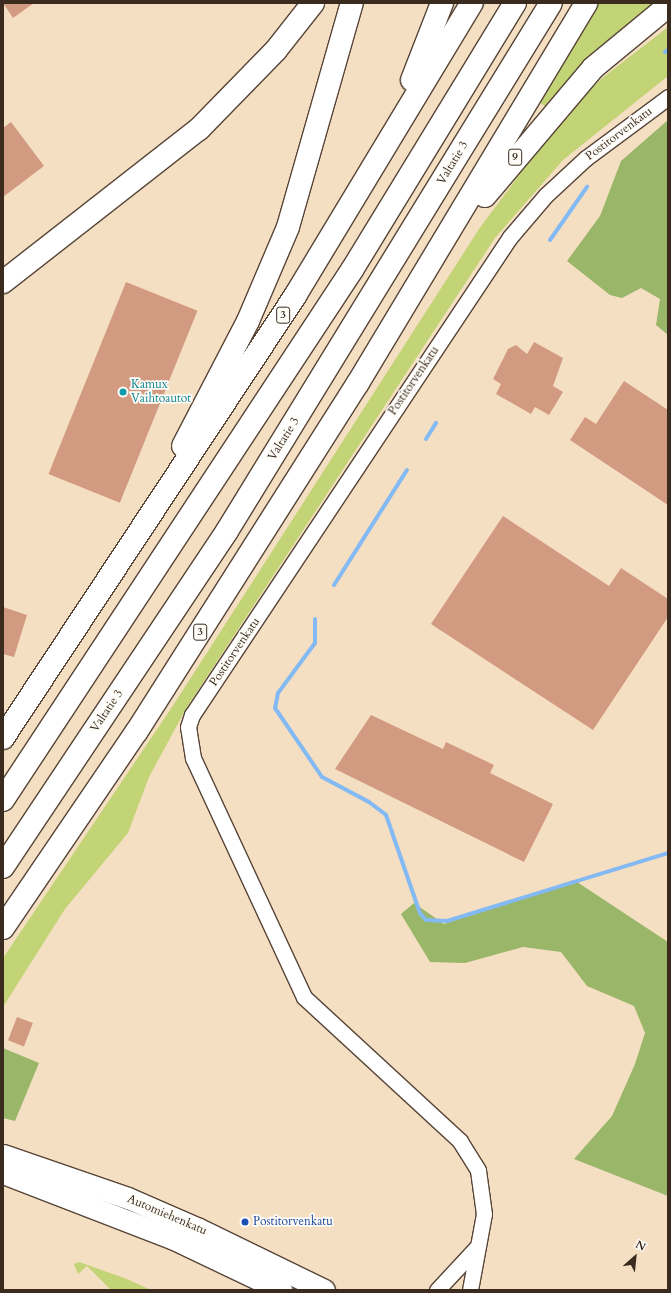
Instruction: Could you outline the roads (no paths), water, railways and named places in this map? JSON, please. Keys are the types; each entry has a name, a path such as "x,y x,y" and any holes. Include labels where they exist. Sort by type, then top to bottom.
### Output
{"highway":[{"path":"3,282 199,129 276,50 313,3"},
{"path":"164,493 175,461 248,321 288,227 352,3"},
{"path":"392,130 442,3"},
{"name":"3","path":"3,738 295,296 392,130 472,3"},
{"path":"3,800 352,270 515,3"},
{"name":"Valtatie 3","path":"3,867 227,531 551,3"},
{"name":"3","path":"3,928 141,724 389,331 586,3"},
{"name":"9","path":"389,331 498,177 561,102 593,68 668,6"}],"main road":[{"name":"Automiehenkatu","path":"3,1155 128,1198 199,1229 324,1290"},
{"name":"Automiehenkatu","path":"3,1173 174,1239 281,1290"}],"street":[{"name":"Postitorvenkatu","path":"470,1290 484,1191 472,1158 460,1141 304,997 193,758 188,727 510,237 546,196 586,158 668,97"},
{"path":"437,1290 477,1247"}],"waterway":[{"path":"550,240 587,187"},
{"path":"426,439 436,423"},
{"path":"334,585 407,470"},
{"path":"315,619 315,643 278,693 275,708 322,777 369,802 386,815 420,913 426,920 447,921 668,853"}],"place":[{"name":"Kamux Vaihtoautot","path":"123,392"},
{"name":"Postitorvenkatu","path":"245,1222"}]}
